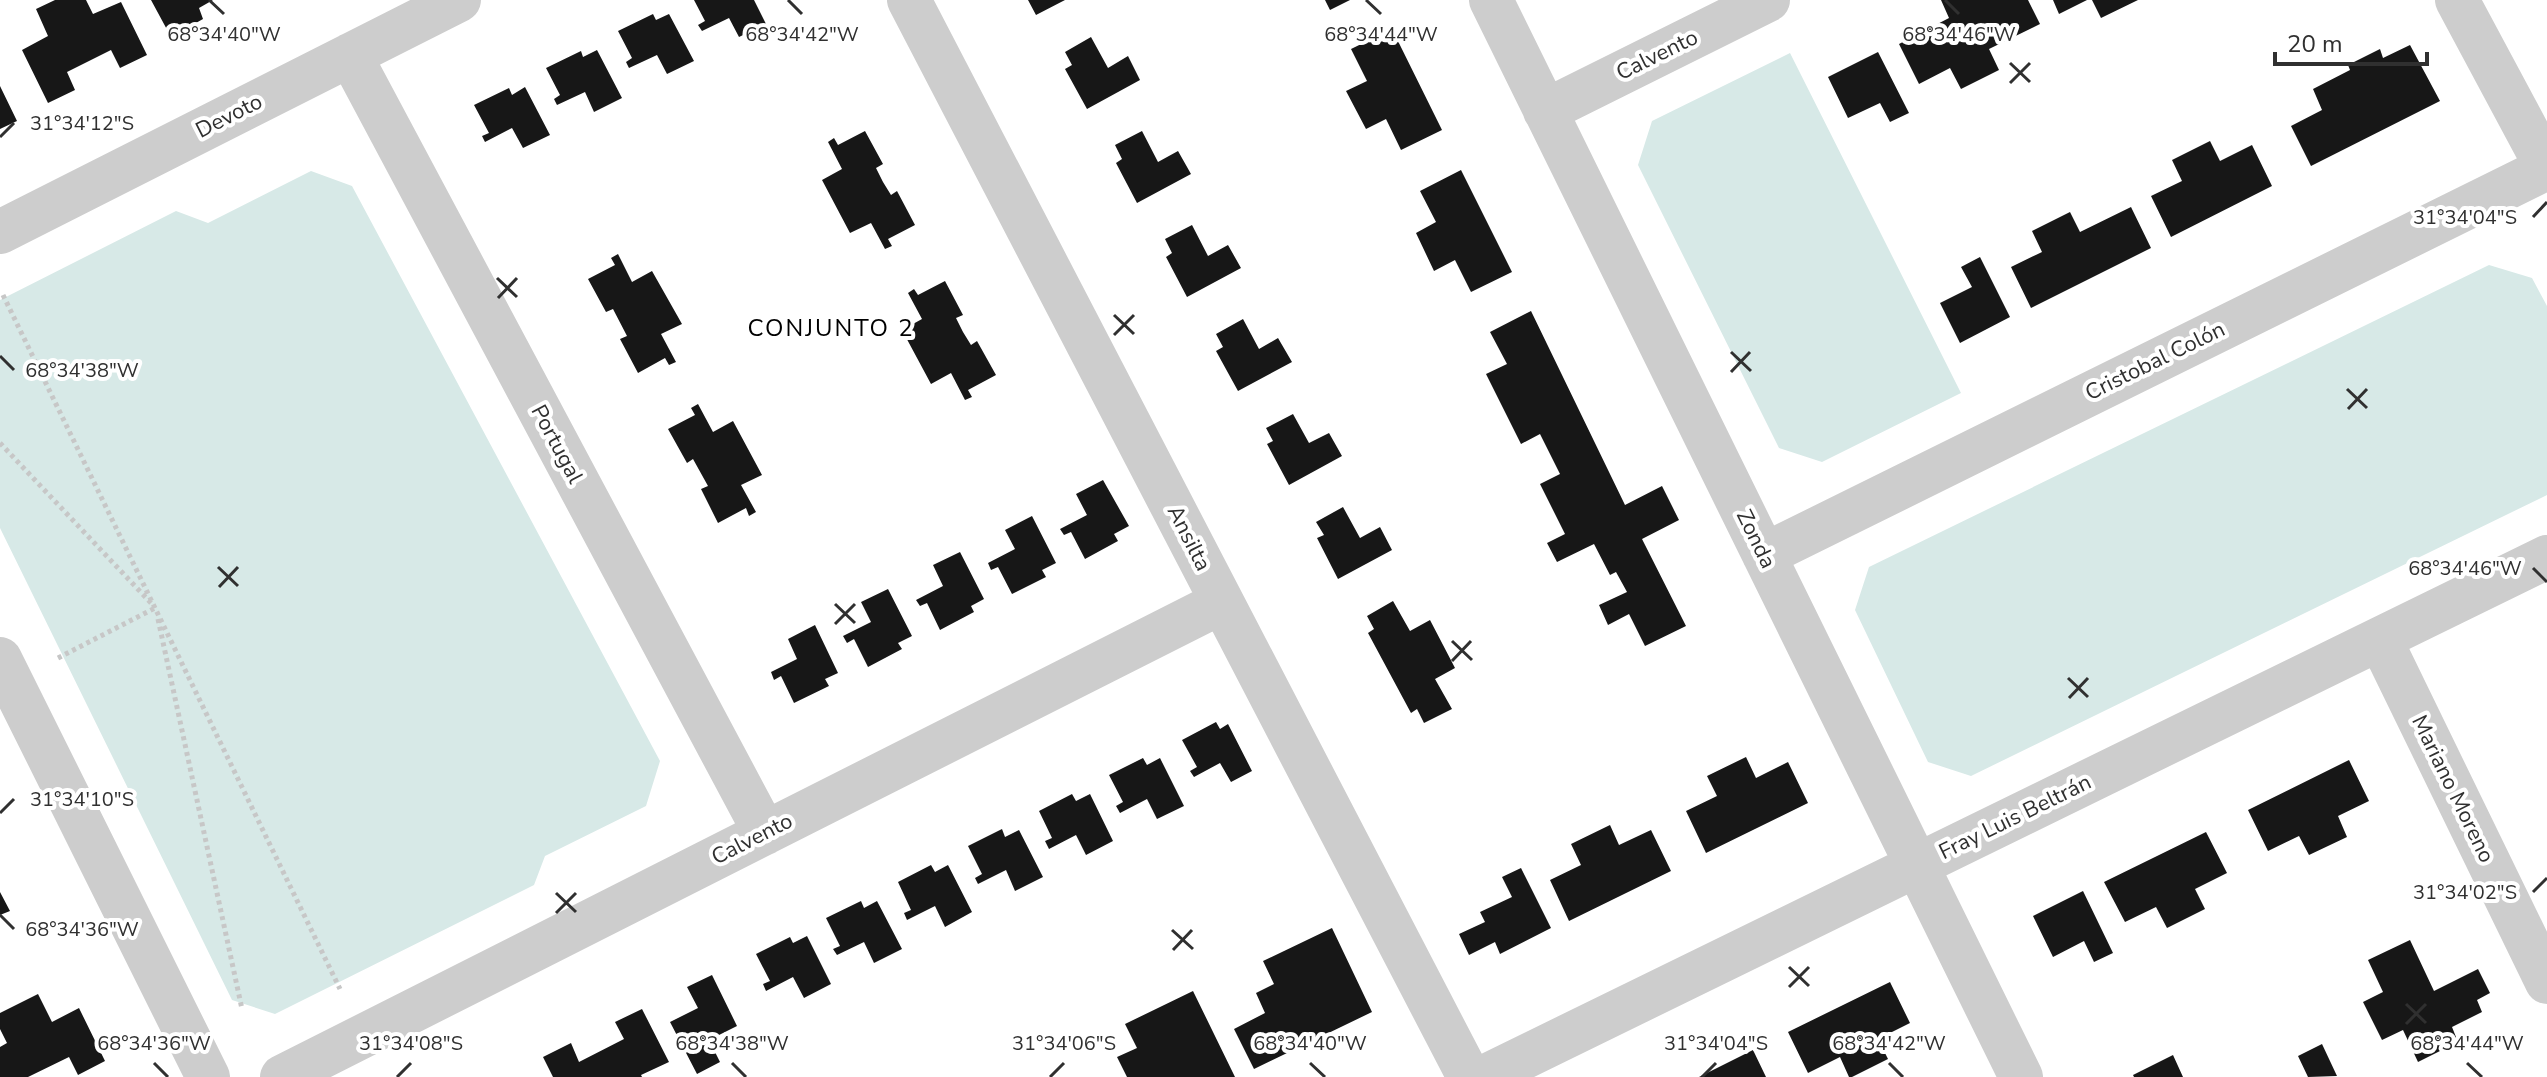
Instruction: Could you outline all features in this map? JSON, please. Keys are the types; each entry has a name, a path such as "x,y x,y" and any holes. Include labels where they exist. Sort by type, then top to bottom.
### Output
{"street":[{"name":"Devoto","path":"0,232 459,0"},
{"name":"Ansilta","path":"909,0 1469,1077"},
{"name":"Zonda","path":"1491,0 2021,1077"},
{"name":"Calvento","path":"1545,111 1768,0"},
{"path":"2457,0 2547,168"},
{"name":"Portugal","path":"350,55 765,833"},
{"name":"Cristobal Colón","path":"1764,555 2547,168"},
{"name":"Fray Luis Beltrán","path":"1484,1077 2547,557"},
{"name":"Calvento","path":"282,1077 1222,602"},
{"name":"Mariano Moreno","path":"2380,639 2547,982"},
{"path":"0,659 208,1077"}],"path":[{"path":"3,295 340,989"},
{"path":"0,443 155,608 242,1009"},
{"path":"58,658 155,608"}],"shaded area":[{"path":"1790,53 1961,393 1822,462 1779,448 1638,165 1652,121"},
{"path":"311,171 352,186 660,761 646,806 545,856 534,885 275,1014 232,1000 0,528 0,300 176,211 208,223"},
{"path":"2489,265 2532,278 2547,306 2547,495 1971,776 1928,762 1855,610 1869,567"}],"building":[{"path":"55,0 86,0 93,14 121,2 147,55 120,68 111,50 67,72 75,90 48,103 22,50 48,36 36,9"},
{"path":"151,0 213,0 199,8 203,19 171,37"},
{"path":"694,0 754,0 766,24 739,37 729,18 702,31 698,25 705,21"},
{"path":"1028,0 1065,0 1036,15"},
{"path":"1325,0 1350,0 1330,10"},
{"path":"1941,0 2028,0 2040,24 1989,49 1999,70 1961,89 1950,68 1919,84 1899,44 1949,18"},
{"path":"2053,0 2087,0 2059,14"},
{"path":"2092,0 2138,0 2101,18"},
{"path":"653,14 656,20 669,14 694,61 667,74 657,55 629,68 626,62 632,58 618,31"},
{"path":"1392,29 1442,130 1401,150 1386,119 1366,129 1346,91 1367,81 1351,49"},
{"path":"1091,37 1108,68 1128,56 1140,80 1087,109 1065,69 1072,65 1065,52"},
{"path":"2410,45 2440,101 2311,166 2291,126 2322,110 2313,89 2350,70 2348,65 2380,49 2383,58"},
{"path":"597,50 622,98 594,112 585,92 557,105 554,99 560,95 546,68 581,51 583,57"},
{"path":"1878,52 1909,113 1890,122 1880,103 1848,118 1828,77"},
{"path":"0,86 17,121 0,129"},
{"path":"525,87 550,135 523,148 512,128 485,142 482,136 489,133 474,105 509,88 512,95"},
{"path":"865,131 883,164 876,168 883,182 891,195 897,191 915,225 888,239 892,246 885,249 871,223 850,233 822,180 842,169 828,142 834,138 838,145"},
{"path":"1142,131 1158,162 1178,151 1191,174 1137,203 1116,163 1122,159 1115,145"},
{"path":"2210,141 2220,161 2252,145 2272,186 2171,237 2151,196 2182,181 2172,160"},
{"path":"1461,170 1512,272 1471,292 1455,260 1434,271 1416,233 1436,222 1420,191"},
{"path":"2131,207 2151,248 2031,308 2011,267 2042,252 2032,231 2070,212 2080,232"},
{"path":"1192,225 1208,256 1228,245 1241,268 1187,297 1166,257 1172,253 1165,239"},
{"path":"618,254 632,282 652,271 682,324 661,334 676,362 669,365 665,358 638,373 620,339 627,336 613,309 606,312 588,279 615,265 611,258"},
{"path":"1980,257 2010,317 1960,343 1940,303 1972,287 1961,267"},
{"path":"945,281 963,315 956,318 963,332 971,345 977,341 996,375 968,390 972,397 965,400 951,373 931,384 902,330 922,319 908,293 914,289 918,295"},
{"path":"1531,311 1625,505 1662,486 1679,520 1642,539 1686,626 1645,646 1629,614 1608,625 1599,605 1627,592 1616,572 1610,575 1594,544 1557,562 1547,543 1565,534 1540,484 1560,474 1540,434 1521,444 1486,374 1507,364 1490,332"},
{"path":"1243,319 1259,349 1278,338 1292,362 1238,391 1216,351 1223,347 1216,334"},
{"path":"698,404 713,432 733,421 762,475 741,485 756,512 749,516 746,508 718,523 701,489 708,486 693,459 687,463 668,429 695,415 691,408"},
{"path":"1293,414 1309,443 1329,433 1342,456 1289,485 1267,444 1273,441 1266,428"},
{"path":"1103,480 1129,526 1114,534 1118,541 1085,559 1071,532 1064,535 1060,529 1087,515 1076,494"},
{"path":"1343,507 1360,538 1380,527 1392,550 1338,579 1317,538 1324,535 1316,522"},
{"path":"1032,516 1056,563 1042,570 1046,577 1012,594 998,567 991,570 988,563 1015,549 1005,530"},
{"path":"960,552 984,599 971,606 974,612 940,630 927,603 920,606 916,600 943,586 933,565"},
{"path":"888,589 912,636 898,643 902,649 868,667 854,639 847,643 843,636 871,622 861,602"},
{"path":"1393,601 1410,631 1430,620 1455,668 1435,679 1452,709 1424,723 1417,709 1411,713 1368,633 1374,629 1367,616"},
{"path":"815,625 838,673 825,679 829,686 794,703 781,676 774,680 771,672 797,659 788,639"},
{"path":"1216,722 1220,729 1228,724 1252,771 1231,782 1220,763 1194,777 1190,771 1197,767 1182,740"},
{"path":"1746,757 1756,778 1788,762 1808,803 1706,853 1686,811 1717,796 1707,776"},
{"path":"1143,758 1147,765 1160,758 1184,806 1157,819 1147,799 1120,813 1116,806 1123,802 1109,775"},
{"path":"2349,760 2369,801 2338,816 2347,837 2309,855 2299,836 2268,851 2248,810"},
{"path":"1072,794 1076,801 1090,794 1113,841 1086,855 1076,835 1049,849 1045,841 1052,838 1039,811"},
{"path":"1610,825 1619,845 1651,830 1671,871 1569,921 1550,880 1581,865 1571,844"},
{"path":"1002,829 1005,837 1019,830 1043,877 1015,891 1006,870 978,884 975,878 982,874 968,846"},
{"path":"2206,832 2227,873 2195,889 2205,909 2167,928 2156,907 2125,922 2104,882"},
{"path":"931,865 935,872 948,865 972,912 945,927 935,906 907,920 904,913 911,910 898,882"},
{"path":"1521,868 1551,928 1500,954 1495,942 1469,955 1459,934 1485,922 1480,912 1512,897 1502,877"},
{"path":"2083,891 2113,953 2094,962 2084,941 2053,957 2033,916"},
{"path":"0,892 10,911 0,915"},
{"path":"861,901 864,908 877,901 902,949 874,963 864,942 837,955 833,949 840,946 826,918"},
{"path":"1332,928 1372,1012 1254,1069 1234,1029 1265,1013 1256,993 1274,984 1263,961"},
{"path":"807,936 831,984 804,998 793,977 766,991 763,984 770,981 756,954 790,937 793,943"},
{"path":"2410,940 2434,991 2478,969 2490,993 2477,1000 2482,1012 2452,1027 2458,1042 2418,1062 2403,1030 2382,1040 2363,1002 2383,992 2368,960"},
{"path":"712,975 737,1026 709,1040 720,1062 697,1074 670,1022 698,1008 687,987"},
{"path":"1890,982 1910,1023 1878,1039 1888,1059 1852,1077 1849,1077 1840,1057 1808,1073 1788,1032"},
{"path":"1193,991 1235,1077 1127,1077 1117,1057 1137,1048 1125,1024"},
{"path":"38,994 52,1022 79,1008 105,1061 78,1075 69,1057 28,1077 0,1077 0,1047 7,1043 0,1029 0,1013"},
{"path":"642,1009 669,1062 642,1077 553,1077 543,1057 571,1043 579,1062 624,1039 615,1022"},
{"path":"2322,1044 2337,1076 2308,1077 2298,1056"},
{"path":"1753,1050 1766,1077 1699,1077"},
{"path":"2173,1055 2183,1077 2134,1077 2133,1075"}],"district":[{"name":"CONJUNTO 2","path":"831,328"}]}
